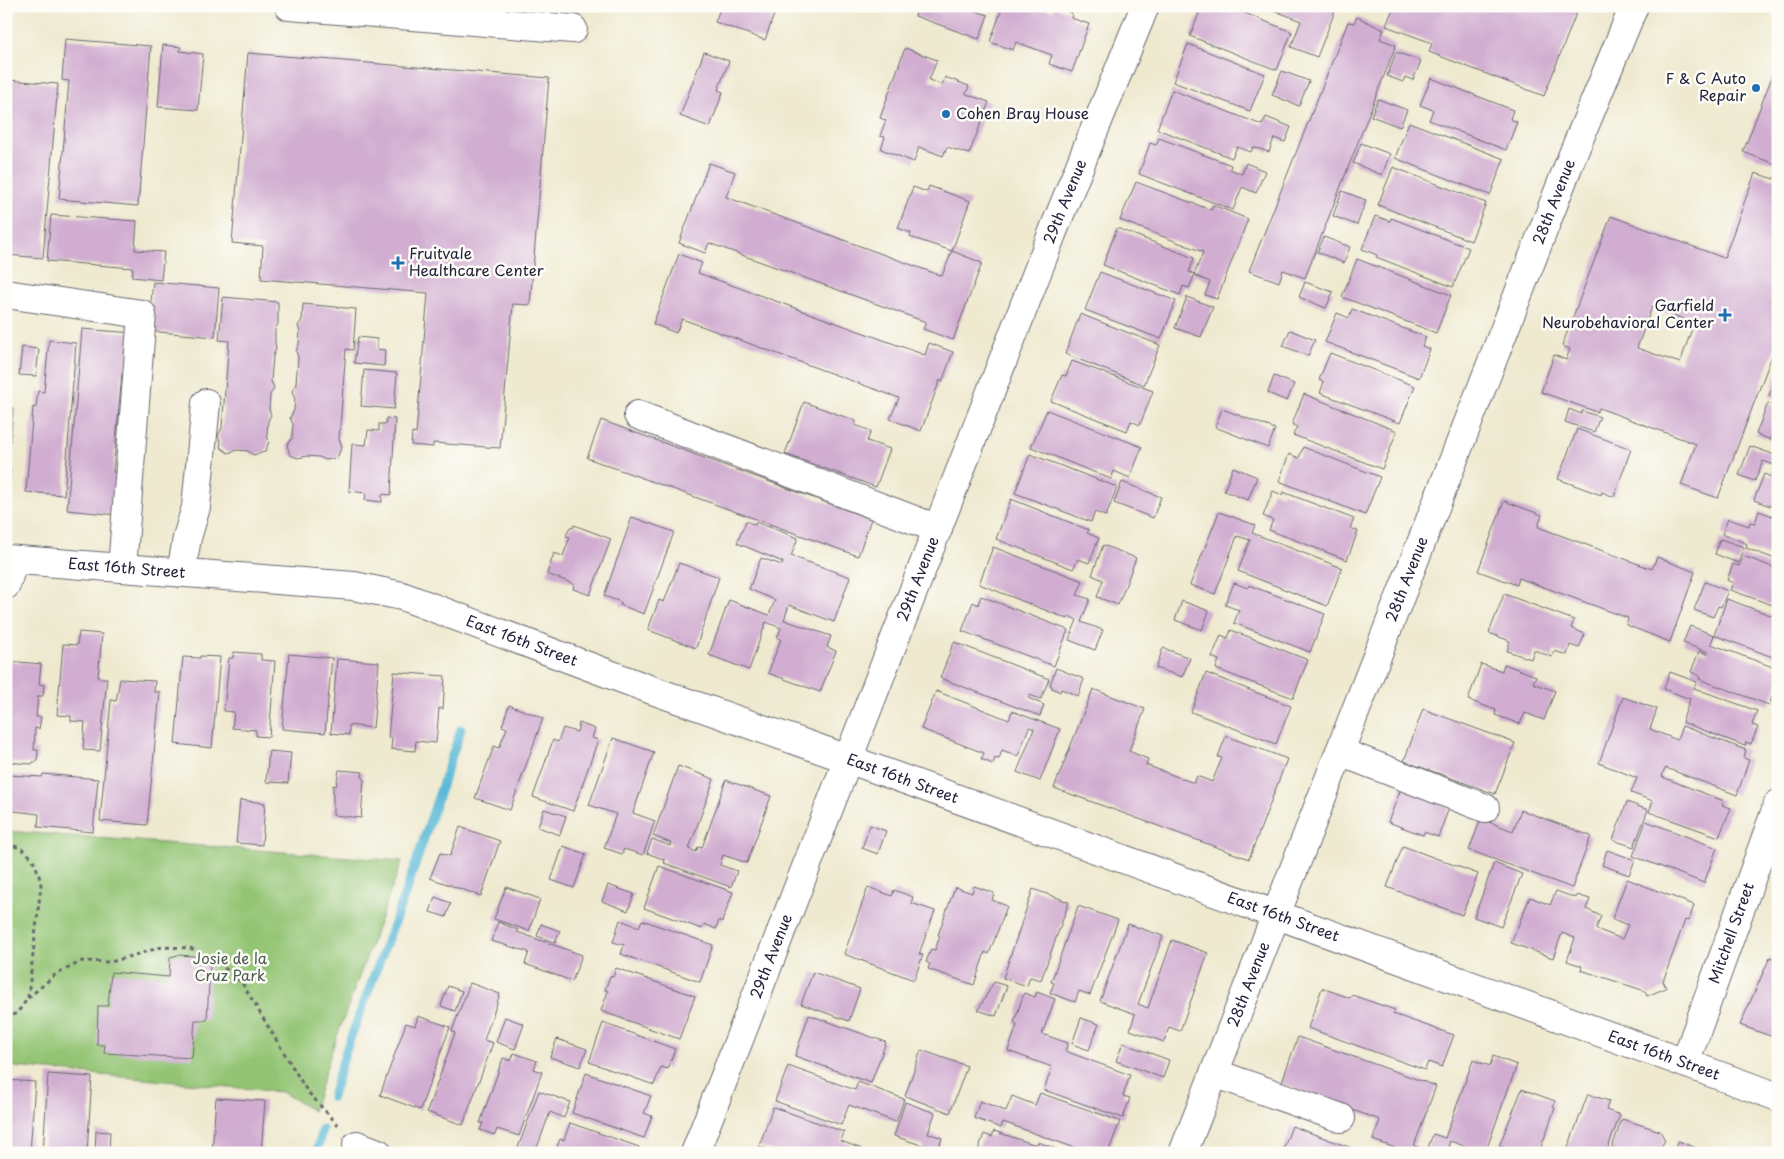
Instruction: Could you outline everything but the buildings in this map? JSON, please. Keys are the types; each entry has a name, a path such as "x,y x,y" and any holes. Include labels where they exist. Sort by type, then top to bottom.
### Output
{"street":[{"path":"289,6 380,10 572,28"},
{"name":"29th Avenue","path":"695,1153 1054,230 1145,6"},
{"name":"28th Avenue","path":"1183,1153 1571,159 1634,6"},
{"path":"6,294 142,314 122,568"},
{"path":"181,573 187,538 196,507 206,403"},
{"path":"638,416 938,529"},
{"name":"East 16th Street","path":"9,568 122,568 354,586 379,590 1778,1097"},
{"path":"1340,752 1485,808"},
{"name":"Mitchell Street","path":"1685,1063 1778,804"},
{"path":"1214,1073 1341,1118"}],"path":[{"path":"6,845 16,845 32,856 38,871 40,885 28,998"},
{"path":"6,1018 17,1013 28,998 54,975 82,962 111,962 162,947 190,948 214,959 242,984 306,1091 367,1149"}],"green space":[{"name":"Josie de la Cruz Park","path":"6,831 402,861 333,1047 313,1111 282,1092 6,1066"}],"waterway":[{"path":"332,1097 345,1053 408,886 461,729"},
{"path":"317,1153 322,1129"}],"place":[{"name":"F & C Auto Repair","path":"1756,88"},
{"name":"Cohen Bray House","path":"946,114"},
{"name":"Fruitvale Healthcare Center","path":"398,263"},
{"name":"Garfield Neurobehavioral Center","path":"1725,315"}]}
